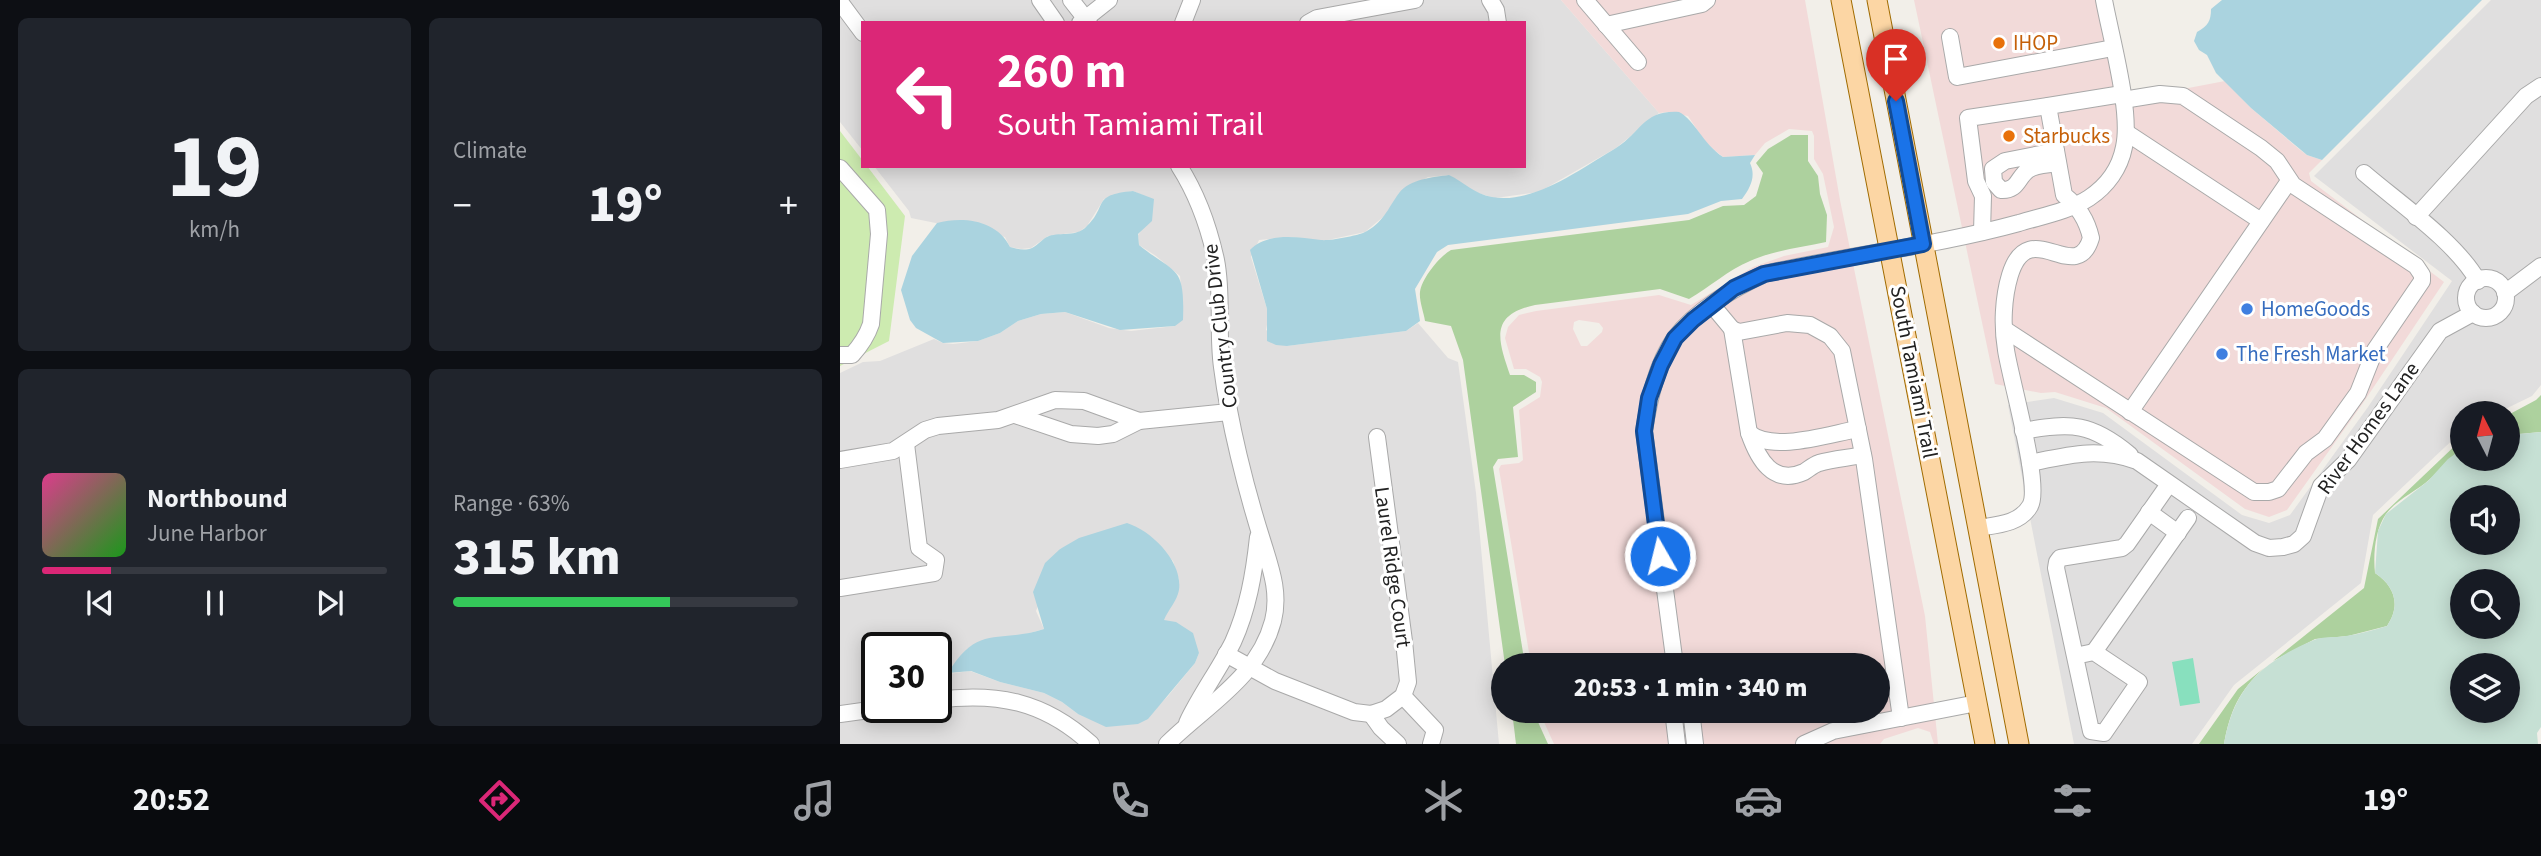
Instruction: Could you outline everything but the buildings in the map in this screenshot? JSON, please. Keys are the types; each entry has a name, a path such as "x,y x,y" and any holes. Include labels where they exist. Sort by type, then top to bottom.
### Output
{"main road":[{"name":"South Tamiami Trail","path":"1841,0 1985,744"},
{"name":"South Tamiami Trail","path":"1877,0 2019,744"}],"street":[{"path":"1040,0 1055,21"},
{"path":"1072,0 1085,21 1109,0"},
{"path":"1184,21 1192,0"},
{"path":"1315,21 1415,0"},
{"path":"1489,0 1496,10 1498,21"},
{"path":"1584,0 1638,62"},
{"path":"1606,25 1702,4 1707,0"},
{"path":"1673,653 1644,431 1649,398 1661,365 1675,338 1734,288 1764,274 1982,232 2059,212 2088,199 2106,183 2119,164 2127,132 2104,0"},
{"path":"840,1 861,30"},
{"path":"1950,37 1957,77 2113,48"},
{"path":"2416,217 2526,96 2541,86"},
{"path":"1982,232 1983,196 1976,181 1968,118 2048,106 2173,93 2183,96 2261,148 2277,161 2289,181 2416,266 2422,275 2422,281 2375,350 2358,393 2325,439 2306,453 2278,489 2269,492 2254,492 2004,329"},
{"path":"1978,528 2012,522 2025,513 2032,503 2034,491 2004,329 2010,276 2015,262 2024,253 2040,248 2062,256 2079,256 2089,245 2091,238 2076,204 2064,195 2048,106"},
{"path":"2127,132 2261,221"},
{"path":"1983,196 1996,200 2013,198 2058,163"},
{"path":"840,168 877,210 879,234 871,324 867,336 852,355 840,355"},
{"name":"Country Club Drive","path":"1167,744 1186,724 1214,705 1248,667 1268,636 1276,600 1275,581 1259,531 1229,412 1222,367 1215,260 1207,228 1191,187 1180,168"},
{"path":"2364,173 2452,247 2468,265 2477,281"},
{"path":"2130,412 2289,181"},
{"name":"River Homes Lane","path":"2029,463 2089,452 2106,452 2137,461 2255,543 2269,548 2294,544 2303,536 2321,486 2348,460 2440,331 2473,313 2485,318 2497,315 2505,304 2505,293 2541,266"},
{"path":"2473,313 2468,307 2466,295 2477,281 2488,278 2495,280 2505,293"},
{"path":"1712,305 1732,329 1739,332 1798,322 1810,324 1830,336 1842,351 1863,455 1901,718"},
{"path":"1732,329 1749,433 1769,471 1779,476 1791,476 1816,464 1863,455"},
{"path":"840,460 893,452 925,430 938,425 998,419 1015,415 1041,403 1070,399 1139,421"},
{"path":"1015,415 1084,436 1113,434 1139,421 1229,412"},
{"path":"2023,431 2067,425 2096,431 2137,461"},
{"path":"1749,433 1755,439 1768,443 1858,429"},
{"name":"Laurel Ridge Court","path":"1377,437 1404,641 1408,682 1403,696"},
{"path":"840,588 934,573 936,560 919,548 906,444"},
{"path":"2094,652 2139,682 2104,733 2091,731 2056,568 2057,562 2060,558 2122,548 2169,484"},
{"path":"2150,512 2178,533"},
{"path":"2075,656 2094,652 2188,518"},
{"name":"Country Club Drive","path":"1186,724 1243,619 1254,579 1259,531"},
{"path":"1226,654 1275,681 1354,712 1371,714 1386,709 1403,696 1435,730 1431,744"},
{"path":"952,699 980,696 1010,700 1054,716 1091,744"},
{"path":"1807,743 1833,731 1977,702"},
{"path":"840,714 861,711"},
{"path":"1371,714 1398,744"},
{"path":"1675,723 1677,744"},
{"path":"1693,723 1695,744"}],"shaded area":[{"path":"840,0 1561,0 1659,113 1616,148 1539,192 1495,198 1474,192 1449,175 1428,177 1399,193 1389,212 1365,232 1323,241 1291,237 1259,240 1251,257 1267,309 1266,330 1287,346 1406,331 1418,323 1448,358 1458,362 1476,493 1491,657 1491,723 1497,723 1499,744 840,744 840,373 863,362 880,361 934,339 953,344 978,341 1000,333 1018,321 1041,314 1065,312 1109,328 1131,331 1175,326 1183,308 1180,276 1139,245 1138,235 1144,227 1142,195 1133,191 1104,199 1087,226 1079,232 1048,236 1031,248 1021,249 1010,247 1005,237 911,218 909,211 876,168 1526,168 1526,21 861,21 861,148 840,122","holes":["1089,536 1152,539 1173,561 1179,589 1163,620 1199,653 1195,663 1154,710 1078,714 1044,693 970,671 952,673 952,723 861,723 861,632 952,632 952,669 965,651 1044,629 1036,611 1060,549"]},
{"path":"1561,0 1805,0 1840,200 1925,616 1938,744 1934,744 1930,732 1918,728 1884,739 1880,744 1554,744 1544,723 1890,723 1890,653 1529,653 1499,469 1501,465 1523,460 1519,410 1540,397 1542,382 1540,377 1526,369 1514,369 1505,338 1508,327 1519,315 1536,311 1659,295 1691,305 1753,267 1784,256 1828,247 1834,227 1823,174 1814,159 1812,131 1789,129 1765,143 1755,155 1723,157 1706,143 1688,116 1659,113","holes":["1579,320 1599,323 1603,328 1587,346 1581,346 1573,329 1574,322"]},
{"path":"1914,0 2112,0 2131,99 2225,81 2251,108 2299,149 2322,160 2309,173 2311,181 2444,282 2287,510 2269,517 2245,509 2106,408 2055,392 2041,393 1995,384"},
{"path":"2491,0 2541,0 2541,385 2532,396 2520,402 2450,401 2450,442 2373,515 2361,583 2234,685 2192,744 2074,744 2008,405 2054,398 2103,413 2242,515 2269,523 2290,515 2368,407 2452,281 2314,176"}],"green space":[{"path":"840,131 861,158 861,168 869,168 905,216 889,341 840,366"},
{"path":"1791,135 1808,135 1808,161 1818,176 1827,215 1826,242 1759,257 1734,269 1689,299 1660,289 1535,305 1520,309 1504,322 1501,331 1502,351 1510,375 1524,375 1536,382 1536,392 1513,407 1518,457 1498,459 1493,467 1523,653 1503,653 1463,360 1451,326 1425,321 1420,296 1421,286 1436,263 1451,250 1689,220 1723,206 1744,205 1756,196 1763,173 1756,163 1768,149"},
{"path":"2541,395 2541,432 2520,434 2520,409"},
{"path":"2541,432 2541,727 2537,733 2538,744 2224,744 2235,707 2243,692 2265,668 2296,648 2318,639 2351,635 2387,626 2395,604 2391,590 2375,573 2378,531 2386,514 2428,481 2450,458 2450,471 2520,471 2520,434"},
{"path":"2450,450 2450,459 2425,483 2401,499 2386,514 2379,527 2375,573 2391,590 2395,604 2387,626 2348,636 2315,639 2273,661 2364,588 2378,519"},
{"path":"2193,658 2200,703 2180,706 2172,662"},
{"path":"2264,668 2237,702 2224,744 2199,744 2238,689"},
{"path":"1513,723 1538,723 1548,744 1516,744"}],"water":[{"path":"2222,0 2482,0 2322,160 2307,155 2251,108 2216,73 2207,55 2199,50 2194,41 2197,32 2206,25 2211,9"},
{"path":"1667,112 1679,112 1723,157 1755,155 1750,163 1752,181 1742,199 1721,201 1688,214 1448,245 1437,252 1415,289 1420,321 1406,331 1287,346 1267,341 1267,309 1250,250 1257,244 1283,237 1325,240 1363,233 1380,220 1404,188 1429,178 1449,175 1474,191 1492,197 1524,196 1557,183 1616,148 1650,118"},
{"path":"1133,191 1154,199 1152,221 1138,234 1139,245 1170,267 1180,280 1183,320 1175,326 1120,330 1065,312 1041,314 1018,321 1000,333 978,341 943,343 916,328 910,320 901,290 912,256 937,223 958,220 978,222 997,231 1010,247 1027,249 1049,236 1082,230 1093,220 1105,199 1111,195"},
{"path":"1127,523 1155,540 1176,569 1179,590 1164,620 1176,622 1193,633 1199,653 1195,663 1148,719 1138,724 1106,727 1044,693 1000,682 971,671 952,673 952,667 959,657 979,641 1044,629 1033,592 1045,563 1060,549 1079,538"}],"place":[{"name":"IHOP","path":"1999,43"},
{"name":"Starbucks","path":"2009,136"},
{"name":"HomeGoods","path":"2247,309"},
{"name":"The Fresh Market","path":"2222,354"}],"route":[{"path":"1660,556 1644,431 1649,398 1661,365 1675,338 1734,288 1764,274 1923,244 1896,101"}]}
